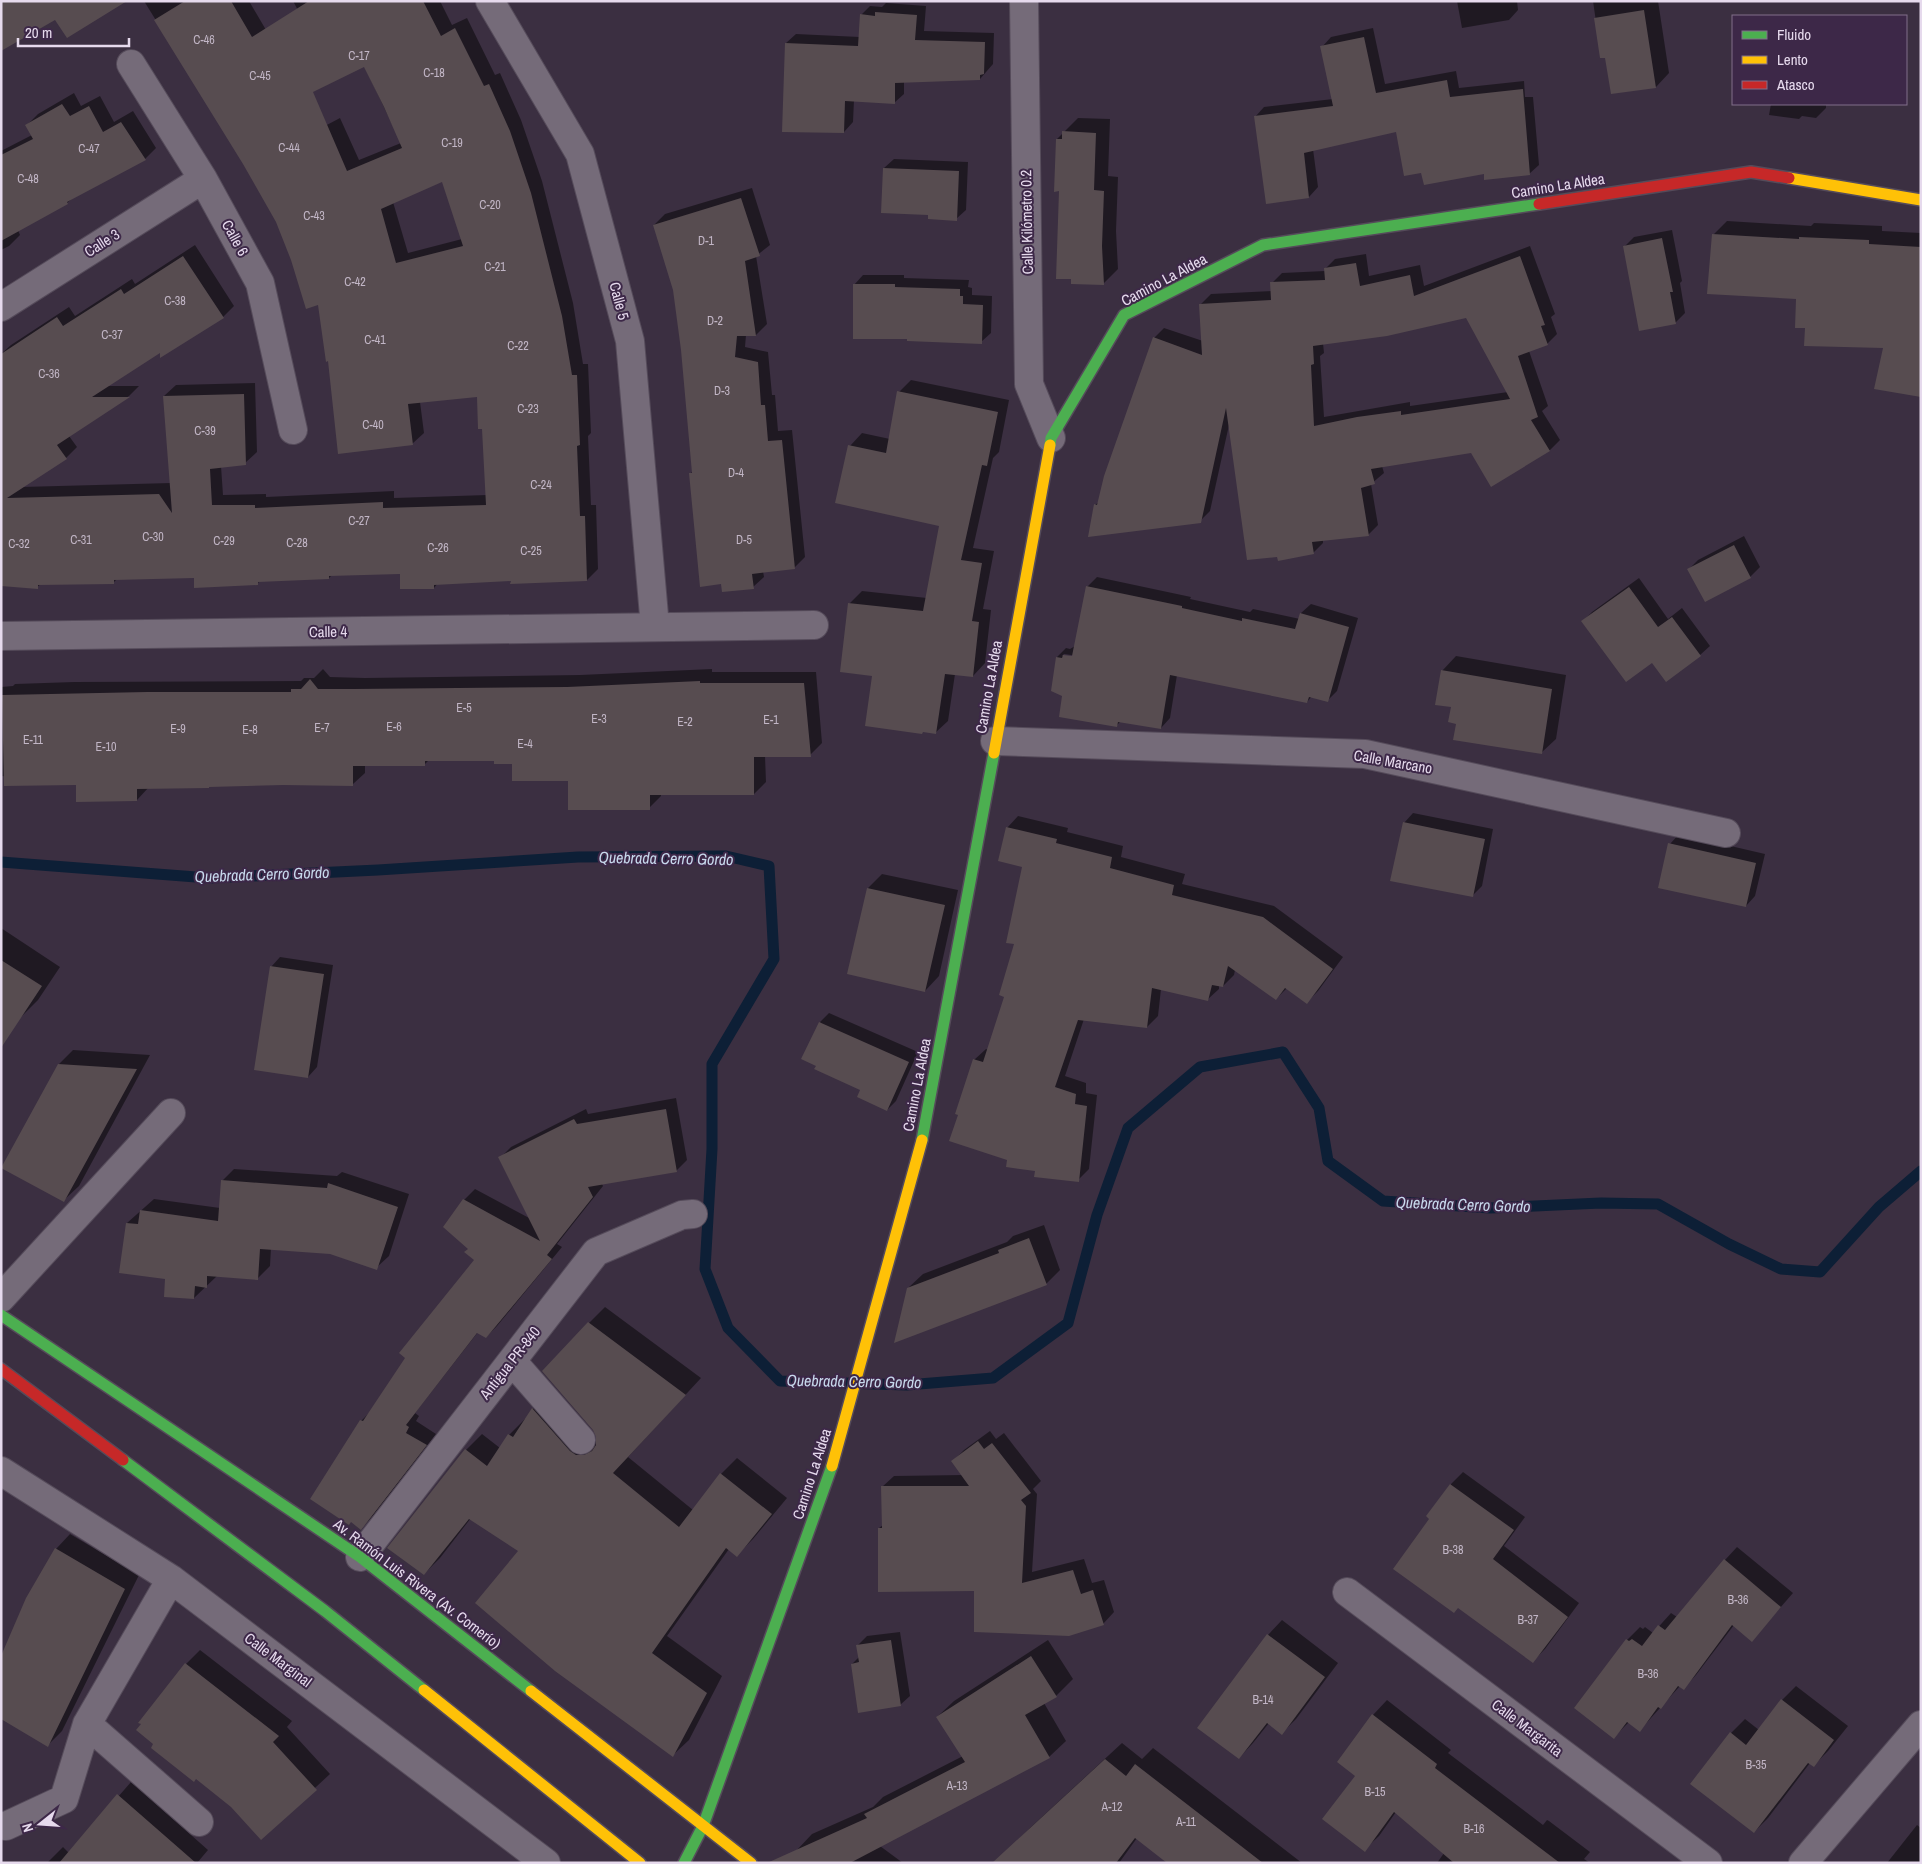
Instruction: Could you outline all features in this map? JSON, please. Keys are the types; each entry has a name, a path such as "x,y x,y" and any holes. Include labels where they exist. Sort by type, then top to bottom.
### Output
{"street":[{"name":"Calle 5","path":"490,1 580,154 630,341 654,627"},
{"name":"Calle Kilómetro 0.2","path":"1024,1 1029,384 1051,438"},
{"name":"Calle 6","path":"131,64 203,179 260,283 293,430"},
{"name":"Camino La Aldea","path":"684,1863 703,1826 835,1457 925,1130 1051,438 1124,315 1263,245 1750,172 1921,200"},
{"name":"Calle 3","path":"1,307 203,179"},
{"name":"Calle 4","path":"1,636 814,625"},
{"name":"Calle Marcano","path":"995,741 1365,754 1726,833"},
{"path":"1,1298 171,1113"},
{"name":"Antigua PR-840","path":"360,1557 596,1252 682,1215 693,1214"},
{"name":"Av. Ramón Luis Rivera (Av. Comerío)","path":"1,1315 360,1557 751,1863"},
{"path":"512,1361 581,1440"},
{"path":"1,1369 325,1610 640,1863"},
{"name":"Calle Marginal","path":"1,1471 171,1579 546,1863"},
{"path":"6,1826 64,1799 87,1724 171,1579"},
{"name":"Calle Margarita","path":"1347,1592 1708,1863"},
{"path":"87,1724 199,1822"},
{"path":"1804,1863 1921,1725"}],"building":[{"path":"1,1 127,1 67,38 55,20 1,51"},
{"path":"185,1 231,1 252,37 309,1 423,1 441,36 455,28 484,86 489,84 510,131 531,193 562,316 572,375 577,375 580,445 577,446 580,516 585,516 587,581 510,584 511,581 434,585 434,589 400,589 400,574 329,576 329,579 258,582 258,585 194,588 194,578 114,580 114,584 38,585 38,589 1,586 1,354 57,317 63,326 121,289 124,294 183,256 224,318 160,358 160,353 92,397 130,397 57,445 67,459 7,498 159,494 172,513 163,396 244,394 246,465 210,469 212,505 255,505 255,508 383,502 383,508 486,505 482,429 478,429 477,397 408,404 413,445 338,454 328,361 326,362 318,305 306,309 291,260 276,222 243,164 154,20","holes":["364,67 402,148 347,171 313,92","442,182 463,246 396,263 381,209"]},
{"path":"1644,10 1656,88 1611,94 1605,58 1600,58 1594,18"},
{"path":"875,12 917,15 915,40 985,42 984,74 980,75 980,80 895,83 895,104 845,101 844,133 782,132 785,43 858,46 860,14 875,16"},
{"path":"1364,37 1376,93 1447,80 1450,97 1523,89 1530,175 1484,180 1484,174 1424,185 1421,173 1404,176 1396,132 1304,153 1309,198 1266,204 1254,116 1333,106 1320,46"},
{"path":"62,104 70,116 89,106 103,132 121,122 146,160 67,202 68,204 1,241 1,155 33,139 25,125"},
{"path":"1062,131 1096,133 1094,190 1104,191 1102,246 1104,285 1071,284 1071,279 1056,279 1059,191 1054,192 1056,139 1062,139"},
{"path":"883,168 959,171 957,221 928,219 928,215 881,213"},
{"path":"741,198 760,256 745,261 756,336 737,336 735,357 758,362 761,405 765,405 768,441 782,440 795,569 752,574 754,589 722,592 721,584 700,587 689,473 692,473 681,350 673,290 653,225"},
{"path":"1712,234 1799,239 1799,237 1869,240 1869,244 1921,247 1921,397 1874,389 1883,348 1804,346 1805,328 1795,328 1796,299 1707,294"},
{"path":"1662,238 1673,292 1670,292 1676,324 1639,331 1623,246"},
{"path":"1520,256 1545,325 1541,326 1548,345 1518,356 1538,417 1531,420 1550,451 1491,487 1471,453 1371,469 1375,484 1361,488 1369,536 1312,542 1314,554 1278,561 1277,557 1247,560 1226,408 1201,523 1088,537 1094,504 1097,505 1104,476 1153,337 1202,355 1199,304 1271,300 1270,282 1325,280 1324,268 1356,263 1360,286 1410,275 1414,296","holes":["1466,318 1510,399 1401,415 1401,411 1357,417 1314,426 1311,365 1314,364 1313,346 1387,336"]},
{"path":"853,284 895,284 895,287 960,289 960,296 963,296 963,304 983,305 982,344 907,341 907,339 853,339"},
{"path":"897,391 998,412 987,466 982,465 961,560 982,563 972,621 979,622 973,677 945,674 936,734 923,732 922,734 865,726 872,676 840,672 848,603 923,611 939,526 835,503 848,445 886,453"},
{"path":"1734,545 1751,578 1705,602 1687,569"},
{"path":"1086,586 1182,606 1182,608 1242,621 1242,618 1295,629 1300,613 1349,627 1328,702 1309,697 1307,703 1170,675 1161,729 1118,722 1117,727 1059,717 1062,696 1051,691 1056,657 1062,658 1063,655 1072,656"},
{"path":"1629,587 1658,627 1672,617 1701,656 1666,682 1652,663 1626,682 1581,621"},
{"path":"1441,670 1552,689 1542,754 1453,740 1456,724 1448,722 1451,707 1435,705"},
{"path":"310,679 318,689 567,687 700,681 700,683 804,683 811,757 754,757 754,795 650,795 650,810 568,810 568,781 512,781 512,764 494,764 494,761 425,761 425,766 353,766 353,786 283,785 137,789 137,801 76,802 76,785 4,786 2,695 291,692 291,689 301,689"},
{"path":"1403,822 1485,839 1473,897 1390,881"},
{"path":"1006,827 1057,839 1056,843 1112,857 1110,868 1174,885 1172,895 1263,917 1333,969 1307,1004 1285,988 1276,1000 1228,966 1223,987 1212,985 1208,1001 1152,988 1147,1028 1078,1020 1055,1087 1076,1094 1075,1104 1087,1106 1079,1182 1034,1177 1035,1171 1006,1167 1007,1160 949,1141 958,1115 955,1114 973,1059 983,1062 1004,997 999,995 1014,944 1006,943 1022,867 998,861"},
{"path":"1668,843 1756,863 1746,907 1658,888"},
{"path":"867,888 945,905 925,992 847,974"},
{"path":"1,960 42,986 1,1048"},
{"path":"270,966 324,974 308,1078 254,1070"},
{"path":"819,1022 909,1062 887,1111 857,1097 860,1090 814,1069 816,1066 801,1059"},
{"path":"58,1064 137,1069 64,1202 1,1168"},
{"path":"666,1109 677,1172 588,1187 593,1197 547,1255 552,1259 486,1338 477,1333 406,1425 409,1427 406,1433 427,1445 361,1530 351,1522 349,1525 310,1499 360,1420 363,1421 405,1358 399,1353 474,1260 464,1252 468,1249 443,1227 463,1199 540,1241 498,1157 574,1119 577,1124"},
{"path":"221,1180 327,1188 328,1183 398,1207 377,1270 330,1254 260,1249 258,1280 207,1276 207,1288 195,1286 194,1299 164,1297 165,1279 119,1273 126,1223 138,1224 140,1210 218,1221"},
{"path":"1029,1238 1047,1285 894,1343 907,1288 999,1253 998,1250"},
{"path":"588,1322 686,1395 613,1473 679,1527 720,1473 772,1514 737,1557 726,1548 652,1653 707,1693 673,1757 555,1671 475,1603 518,1551 469,1519 424,1575 387,1548 465,1449 487,1466 508,1434 513,1437 532,1408 570,1451 576,1455 584,1455 592,1451 596,1445 596,1437 593,1430 542,1371"},
{"path":"978,1441 984,1449 992,1443 1031,1493 1021,1500 1026,1506 1022,1583 1073,1570 1081,1594 1093,1590 1104,1625 1069,1636 974,1632 974,1591 878,1592 878,1528 882,1528 881,1486 969,1486 951,1461"},
{"path":"1450,1484 1514,1530 1493,1559 1568,1617 1533,1663 1458,1608 1454,1613 1393,1569 1429,1519 1426,1516"},
{"path":"55,1548 125,1589 48,1747 1,1719 1,1656 26,1598"},
{"path":"1724,1559 1781,1607 1752,1642 1732,1625 1684,1690 1678,1686 1661,1709 1658,1707 1640,1732 1627,1722 1614,1739 1574,1708 1626,1639 1629,1641 1632,1639 1642,1646 1658,1625 1665,1630"},
{"path":"1267,1634 1325,1677 1282,1735 1267,1723 1239,1759 1197,1728"},
{"path":"891,1640 901,1706 858,1713 851,1664 859,1662 856,1645"},
{"path":"1031,1656 1057,1697 1025,1715 1050,1758 850,1863 767,1863 867,1818 864,1814 965,1762 936,1717"},
{"path":"185,1663 279,1736 273,1742 317,1790 261,1840 231,1807 196,1779 194,1782 151,1748 153,1744 136,1730 141,1724 138,1723"},
{"path":"1781,1699 1834,1740 1814,1767 1808,1763 1754,1833 1690,1784 1730,1732 1746,1745"},
{"path":"1372,1714 1437,1764 1435,1768 1560,1863 1454,1863 1394,1812 1365,1852 1322,1819 1355,1776 1337,1762"},
{"path":"1105,1759 1126,1776 1135,1764 1263,1863 1167,1863 1135,1838 1116,1863 992,1863"},
{"path":"117,1794 196,1863 59,1863"}],"waterway":[{"name":"Quebrada Cerro Gordo","path":"1,862 209,878 378,870 578,857 726,856 769,866 774,959 712,1064 712,1149 705,1269 728,1328 780,1381 907,1385 993,1378 1068,1323 1097,1215 1128,1128 1200,1067 1283,1052 1319,1108 1328,1161 1383,1201 1490,1208 1601,1203 1658,1204 1729,1244 1781,1269 1820,1272 1879,1207 1921,1171"}],"traffic: fast":[{"path":"1050,445 1051,438 1124,315 1263,245 1539,204"},
{"path":"922,1140 994,753"},
{"path":"1,1315 360,1557 531,1691"},
{"path":"123,1460 325,1611 424,1690"},
{"path":"684,1863 703,1826 832,1466"}],"traffic: slow":[{"path":"1789,178 1921,200"},
{"path":"994,753 1050,445"},
{"path":"832,1466 922,1140"},
{"path":"424,1690 640,1863"},
{"path":"531,1691 751,1863"}],"traffic: jam":[{"path":"1539,204 1751,172 1789,178"},
{"path":"1,1369 123,1460"}]}
